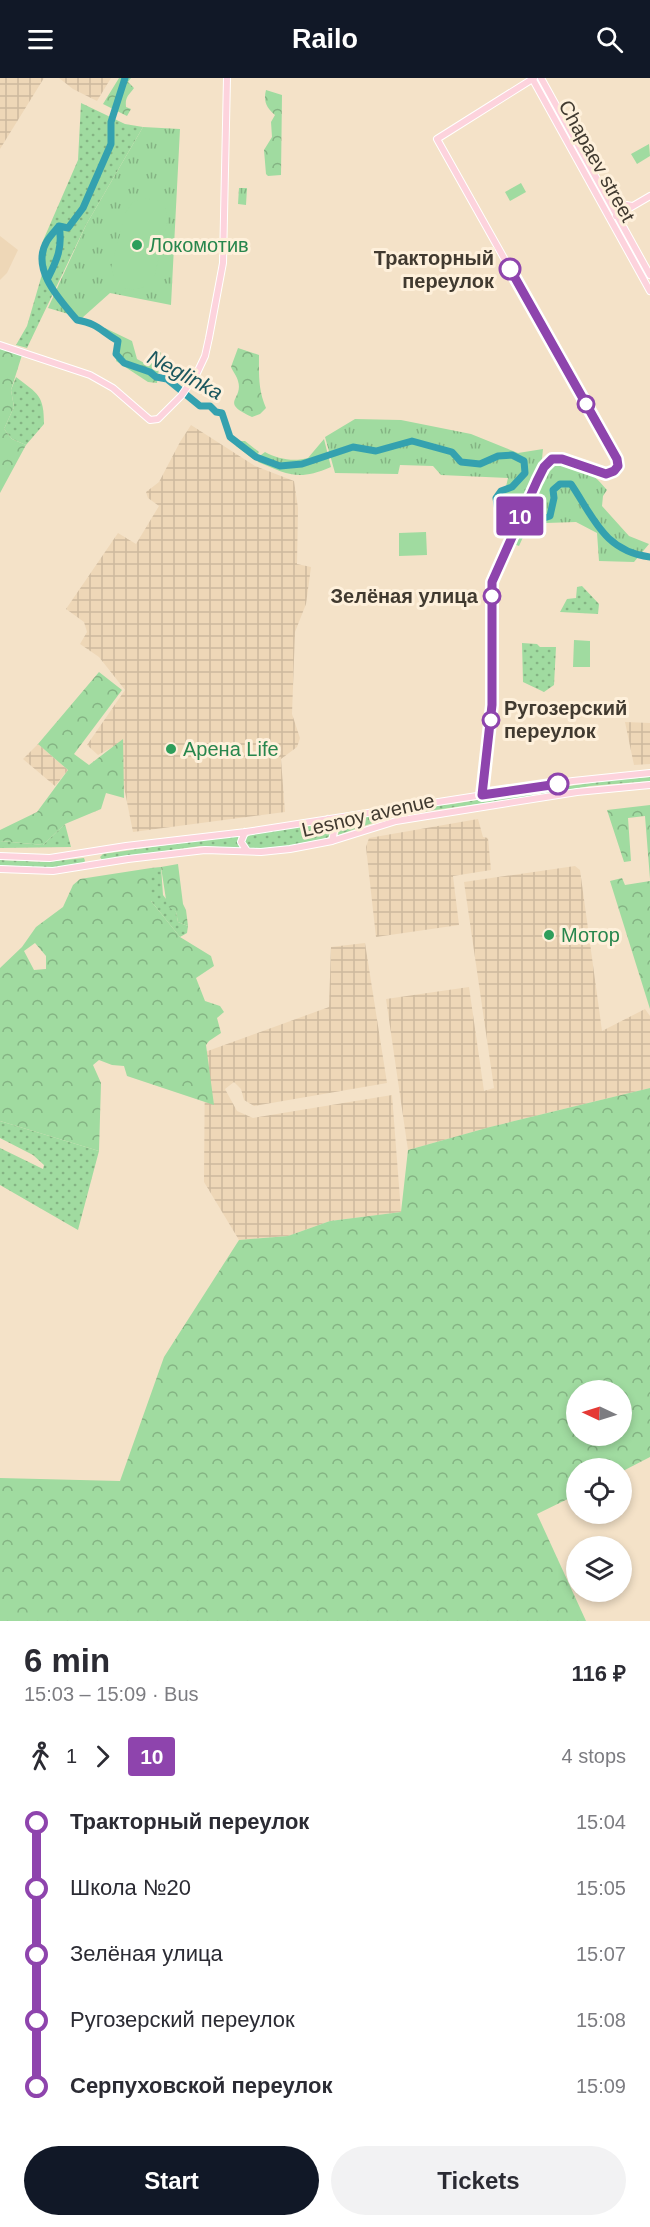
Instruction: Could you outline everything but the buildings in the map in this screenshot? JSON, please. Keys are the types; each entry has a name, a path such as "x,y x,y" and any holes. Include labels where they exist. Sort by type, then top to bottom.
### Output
{"main road":[{"path":"0,345 101,381 113,388 150,420 159,419 181,396 205,356 223,263 227,78"},
{"path":"482,795 492,705 492,582 499,562 544,467 552,459 562,459 606,474 618,466 617,459 436,139 533,78"},
{"name":"Chapaev street","path":"533,78 650,291"},
{"name":"Chapaev street","path":"541,78 650,275"},
{"path":"610,220 650,196"},
{"path":"609,202 633,206"},
{"name":"Lesnoy avenue","path":"0,856 50,858 86,854 246,832 589,779 650,773"},
{"name":"Lesnoy avenue","path":"0,869 53,871 206,850 290,849 332,841 396,820 597,789 650,785"},
{"path":"535,787 539,793 537,798"},
{"path":"394,808 393,814 396,820"},
{"path":"328,818 335,827 332,841"},
{"path":"246,832 241,842 247,851"},
{"path":"99,851 100,864"},
{"path":"86,854 88,866"}],"shaded area":[{"path":"0,78 44,78 0,149"},
{"path":"59,78 111,78 97,101 73,89"},
{"path":"0,236 18,250 7,273 0,280"},
{"path":"191,425 255,466 294,481 298,508 297,564 311,567 306,604 295,632 292,714 300,738 297,747 281,759 285,812 133,832 123,782 120,743 98,755 87,745 125,690 99,657 80,644 87,632 84,622 66,609 118,533 136,544 159,506 148,498 146,492 159,482"},
{"path":"625,722 650,723 650,764 634,765"},
{"path":"38,744 68,770 55,786 23,759"},
{"path":"478,819 483,837 488,838 491,870 453,876 459,925 376,937 366,847 369,838"},
{"path":"575,866 580,870 602,1031 645,1009 650,1016 650,1088 490,1127 408,1150 386,999 469,987 484,1091 494,1088 464,882"},
{"path":"365,943 387,1083 254,1106 244,1100 241,1089 234,1082 225,1089 237,1111 253,1118 392,1095 401,1212 330,1221 288,1236 239,1240 204,1182 205,1052 329,1007 331,947"}],"green space":[{"path":"119,78 131,78 128,82 134,88 127,99 126,107 131,109 127,116 103,104"},
{"path":"266,90 282,95 281,175 268,176 266,174 264,150 272,137 271,122 275,115 266,104"},
{"path":"81,103 125,124 143,127 86,225 27,348 16,345 27,326 45,264 42,243 78,160"},
{"path":"143,127 180,129 171,305 110,293 82,318 48,308 86,225"},
{"path":"649,144 650,156 637,164 631,154"},
{"path":"521,183 526,192 510,201 505,192"},
{"path":"239,188 247,188 246,205 238,204"},
{"path":"145,198 158,201 165,208 168,219 154,278 146,286 135,290 124,288 115,279 111,268 126,212 132,203"},
{"path":"105,328 132,341 137,359 146,364 156,352 161,352 157,383 148,382 116,361 120,341 104,331"},
{"path":"0,348 22,355 11,390 14,407 4,429 12,439 26,445 0,493"},
{"path":"238,348 259,355 260,388 266,408 260,414 252,417 236,408 234,404 239,387 231,367"},
{"path":"16,377 35,392 43,407 44,424 26,445 12,439 4,429 14,407 11,390"},
{"path":"355,419 401,420 471,434 518,453 543,449 542,459 515,516 499,516 508,478 441,475 433,466 400,465 398,474 335,473 325,437"},
{"path":"324,439 331,467 320,471 294,475 258,462 265,452 286,459 308,458"},
{"path":"240,441 245,441 259,452 253,459 236,446"},
{"path":"553,463 584,470 595,477 607,490 603,496 602,506 629,536 649,544 634,562 599,561 597,533 576,522 546,523 542,529 529,524 519,546 511,543 547,469"},
{"path":"426,532 427,555 399,556 399,533"},
{"path":"582,586 599,604 598,614 560,612 567,599 576,598 577,587"},
{"path":"574,640 590,641 590,667 573,667"},
{"path":"522,643 537,644 540,647 556,647 554,685 544,692 523,682"},
{"path":"99,672 122,690 74,754 89,765 123,739 124,798 106,793 101,809 65,824 43,845 0,841 0,830 37,812 68,770 38,744"},
{"path":"650,777 650,781 590,786 541,795 541,790"},
{"path":"535,792 532,796 400,815 398,813 399,810"},
{"path":"650,805 650,879 645,816 628,818 631,861 624,862 607,810"},
{"path":"389,813 390,817 338,835 336,821"},
{"path":"323,822 332,827 332,832 327,838 287,846 253,849 248,848 245,843 246,838 250,835"},
{"path":"65,824 71,847 0,848 0,841 43,845"},
{"path":"238,835 240,848 200,846 102,860 100,857 103,854"},
{"path":"84,858 83,864 47,868 0,865 0,860 46,862"},
{"path":"178,864 188,926 178,922 176,912 167,906 161,867"},
{"path":"161,867 163,895 176,912 178,922 188,926 187,933 180,937 151,901 151,868"},
{"path":"151,868 151,901 180,937 211,956 214,966 196,978 205,1001 220,1006 224,1012 217,1018 221,1033 206,1045 214,1105 127,1076 124,1066 112,1065 99,1060 93,1065 101,1083 99,1151 0,1121 0,968 22,947 36,927 63,907 73,885 80,879","holes":["35,943 46,956 46,969 34,970 24,951"]},
{"path":"622,878 625,885 650,881 650,1009 610,881"},
{"path":"650,1088 650,1457 632,1466 632,1458 566,1458 566,1500 537,1514 566,1577 566,1602 577,1602 586,1621 0,1621 0,1478 120,1481 164,1357 239,1240 288,1236 330,1221 401,1212 408,1150 490,1127"},
{"path":"0,1121 99,1151 78,1230 0,1185 0,1148 43,1169 44,1165 33,1155 0,1138"}],"waterway":[{"name":"Neglinka","path":"125,78 111,122 111,144 83,208 68,228 59,226 50,237 43,252 42,262 49,284 63,303 77,320 95,326 118,341 116,354 124,363 150,372 156,377 167,379 200,406 210,406 216,412 222,413 230,437 256,457 280,466 302,464 353,447 376,451 412,441 452,452 461,462 480,464 498,456 512,455 524,461 525,473 512,487 501,491 496,498 498,511 530,512 544,518 550,516 554,498 553,490 560,484 571,484 594,520 611,540 634,554 650,557"},
{"path":"48,278 58,253 59,226"}],"bus line":[{"name":"10","path":"510,269 617,459 618,466 614,471 606,474 562,459 552,459 544,467 537,481 492,582 492,705 482,795 558,784"}],"place":[{"name":"Локомотив","path":"137,245"},
{"name":"Тракторный переулок","path":"510,269"},
{"name":"Зелёная улица","path":"492,596"},
{"name":"Ругозерский переулок","path":"491,720"},
{"name":"Арена Life","path":"171,749"},
{"name":"Мотор","path":"549,935"}]}
